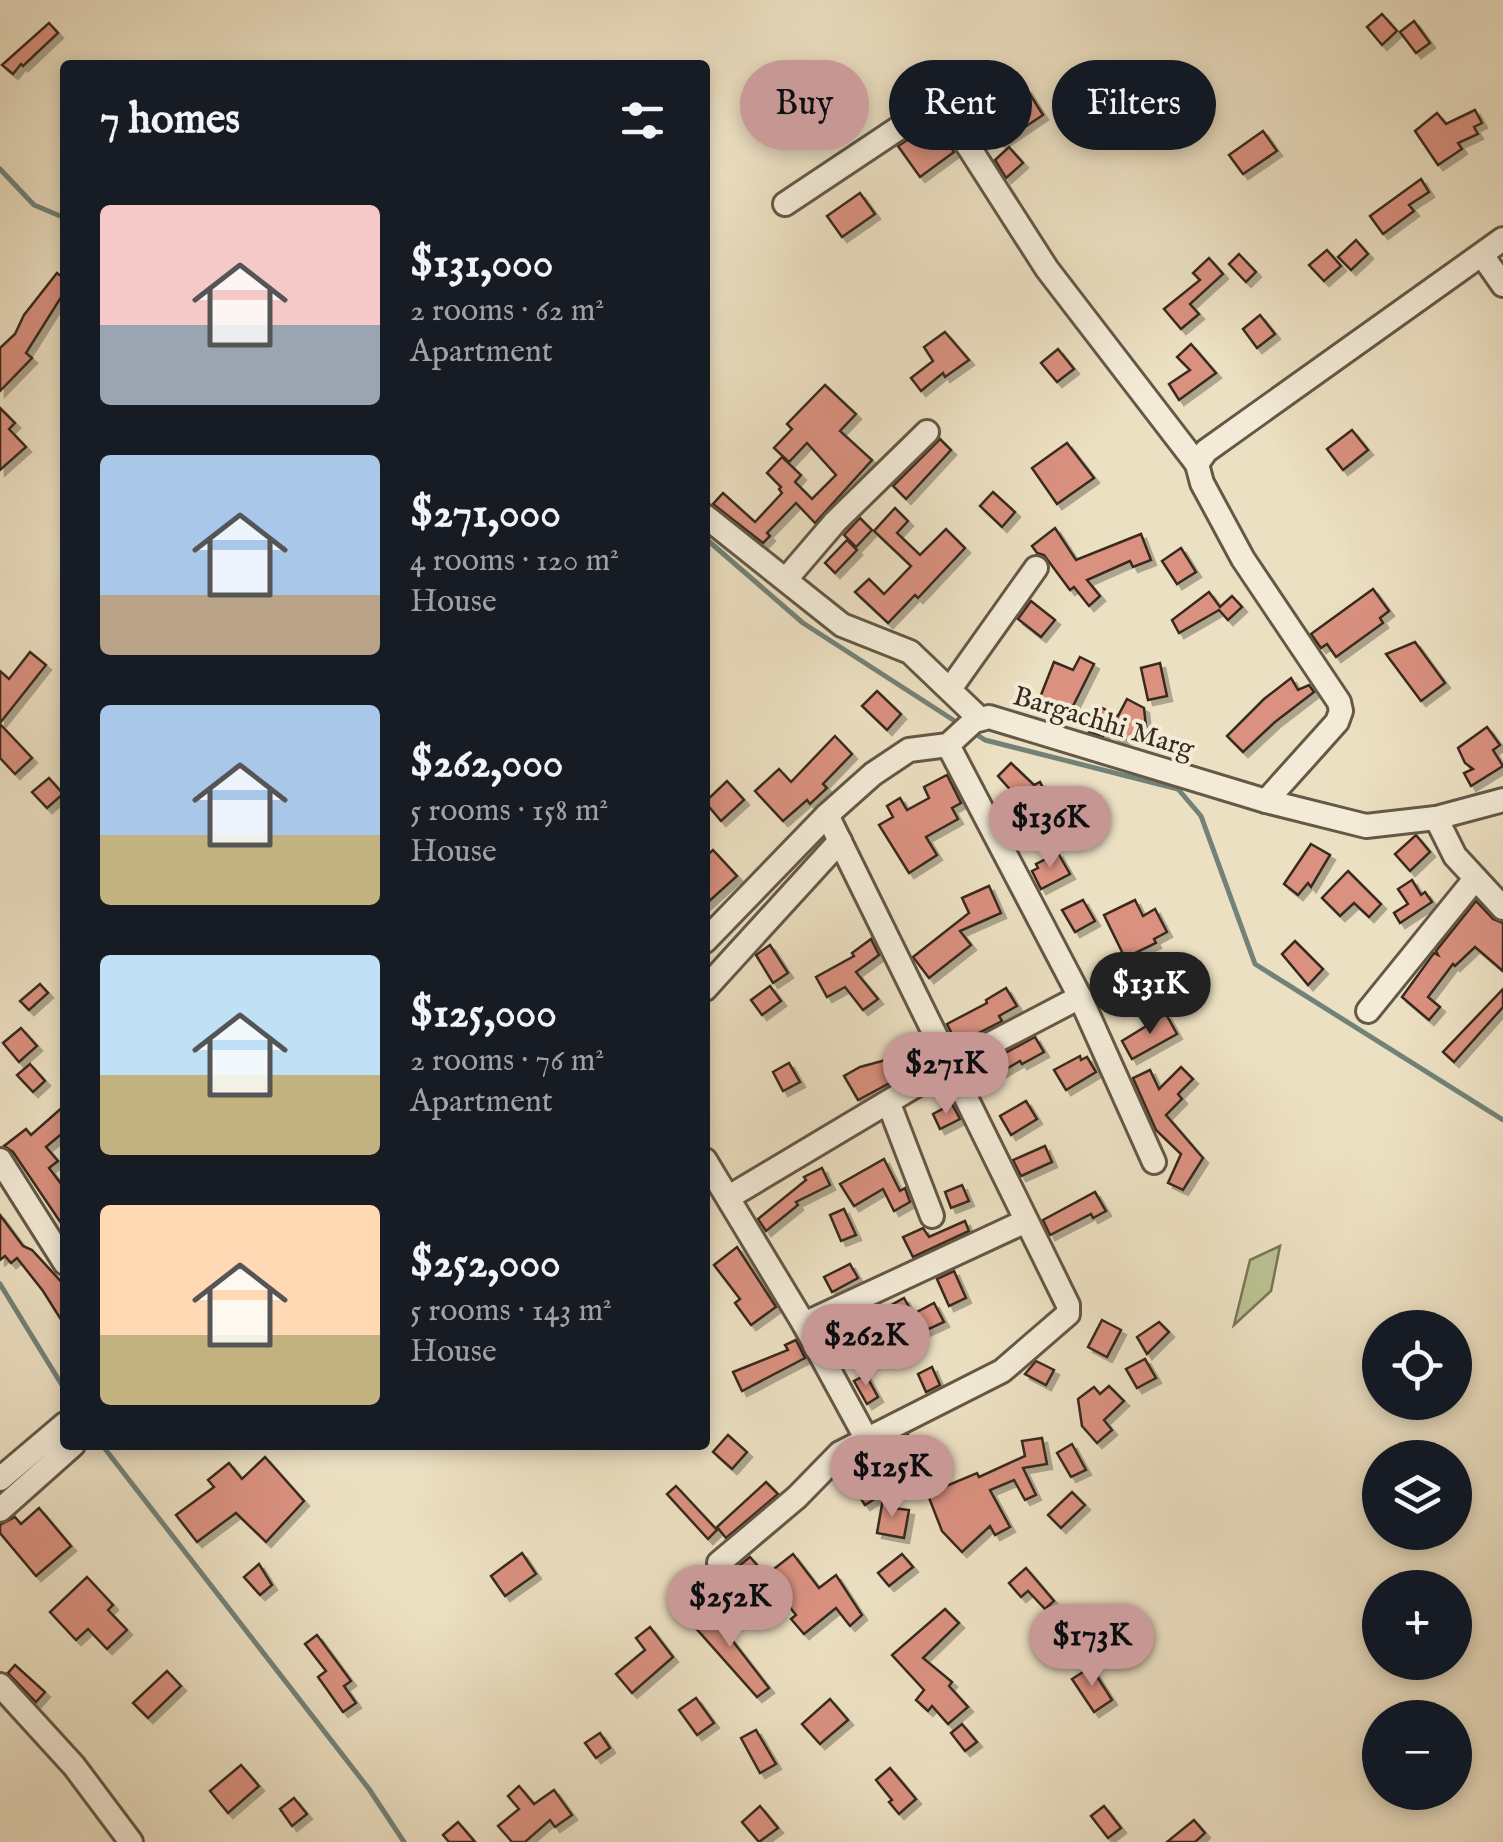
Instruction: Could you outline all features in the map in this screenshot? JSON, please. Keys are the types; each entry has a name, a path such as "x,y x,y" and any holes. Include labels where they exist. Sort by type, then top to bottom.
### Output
{"street":[{"path":"785,204 926,110 938,107 947,112 1047,269 1197,464 1202,483 1243,560 1338,702 1337,722 1266,801"},
{"path":"1197,464 1236,429 1503,239"},
{"path":"1482,255 1503,285"},
{"path":"787,578 835,522 926,432"},
{"path":"710,521 842,624 910,652 977,720"},
{"path":"950,689 1036,568"},
{"name":"Bargachhi Marg","path":"710,936 826,815 895,759 910,750 951,743 977,720 989,718 1266,801 1366,826 1436,818 1503,800"},
{"path":"951,743 1080,998 1154,1162"},
{"path":"719,1563 798,1496 840,1453 1002,1371 1068,1314 1068,1305 826,815"},
{"path":"1436,818 1446,843 1503,908"},
{"path":"710,984 840,842"},
{"path":"1368,1012 1475,879"},
{"path":"729,1198 950,1064 1080,998"},
{"path":"889,1104 932,1216"},
{"path":"0,1160 60,1255"},
{"path":"710,1168 804,1324 866,1438"},
{"path":"804,1324 1026,1221"},
{"path":"0,1479 60,1428"},
{"path":"0,1510 67,1450"},
{"path":"0,1686 74,1766 131,1842"}],"green space":[{"path":"1280,1246 1271,1291 1234,1325 1250,1260"}],"building":[{"path":"1382,14 1397,31 1382,45 1367,27"},
{"path":"1414,21 1430,43 1416,53 1400,32"},
{"path":"49,23 58,33 23,66 13,74 2,65"},
{"path":"1032,98 1043,115 1032,122"},
{"path":"1475,110 1482,123 1474,127 1478,134 1458,143 1462,149 1438,165 1415,131 1437,113 1446,124"},
{"path":"1263,131 1277,151 1243,174 1229,155"},
{"path":"901,150 952,150 954,152 920,177"},
{"path":"1006,150 1012,150 1023,163 1006,178 995,160"},
{"path":"1421,179 1429,192 1409,205 1414,211 1383,234 1370,216"},
{"path":"860,193 875,214 842,237 827,216"},
{"path":"1356,240 1368,254 1351,270 1338,257"},
{"path":"1327,250 1341,266 1324,281 1309,265"},
{"path":"1239,254 1256,272 1246,282 1229,264"},
{"path":"1209,258 1223,274 1190,304 1199,314 1181,329 1164,309 1200,280 1193,273"},
{"path":"57,273 60,275 60,299 26,353 32,358 0,391 0,348 15,334 24,315"},
{"path":"1260,315 1275,334 1257,348 1243,329"},
{"path":"945,332 969,360 945,377 943,373 921,391 911,378 933,361 924,347"},
{"path":"1191,344 1216,373 1179,400 1169,384 1190,370 1177,357"},
{"path":"1058,349 1074,369 1057,382 1041,363"},
{"path":"825,385 856,414 840,431 872,460 815,523 796,503 767,533 770,536 763,543 713,504 723,493 755,522 782,493 767,473 782,457 801,475 795,482 812,499 836,475 807,443 789,462 774,448 792,429 787,424"},
{"path":"0,408 15,423 9,429 26,447 0,470"},
{"path":"1352,430 1368,450 1343,470 1327,449"},
{"path":"940,439 951,450 906,499 893,486"},
{"path":"1067,443 1094,478 1057,504 1032,468"},
{"path":"993,492 1015,512 1002,527 980,506"},
{"path":"895,508 908,521 897,533 920,555 946,529 965,548 918,598 915,595 888,623 855,592 869,579 884,594 911,566 874,531"},
{"path":"860,518 872,530 856,547 844,535"},
{"path":"1055,528 1076,560 1141,534 1151,560 1133,567 1130,561 1087,580 1100,596 1089,606 1032,546"},
{"path":"847,540 857,550 835,573 825,563"},
{"path":"1181,548 1196,572 1177,584 1162,561"},
{"path":"1373,589 1389,611 1380,618 1383,623 1336,657 1327,644 1321,648 1311,634"},
{"path":"1209,592 1220,607 1232,596 1242,607 1228,620 1219,610 1179,633 1172,620"},
{"path":"1031,601 1055,620 1041,637 1018,619"},
{"path":"1415,642 1445,683 1421,701 1386,654"},
{"path":"30,652 46,665 0,723 0,671 9,679"},
{"path":"1080,657 1094,664 1070,712 1052,704 1050,710 1037,705 1054,662 1073,670"},
{"path":"1160,663 1167,696 1148,700 1141,668"},
{"path":"1291,678 1298,690 1309,685 1314,692 1243,752 1227,736"},
{"path":"877,691 901,714 887,730 862,706"},
{"path":"1127,699 1144,708 1147,736 1120,739 1106,731 1103,736 1089,732 1102,708 1118,716"},
{"path":"0,724 32,758 15,774 0,758"},
{"path":"1487,727 1500,745 1493,750 1503,766 1471,786 1464,773 1473,769 1465,763 1458,748"},
{"path":"835,736 852,754 823,784 827,788 783,821 755,791 779,769 791,782"},
{"path":"1011,763 1034,785 1040,782 1052,805 1008,827 996,804 1015,795 998,776"},
{"path":"947,775 961,803 952,808 958,819 926,837 937,855 909,873 879,825 893,817 887,806 900,798 907,810 929,798 924,787"},
{"path":"49,778 60,791 60,797 47,808 32,792"},
{"path":"727,781 744,800 721,821 710,808 710,797"},
{"path":"1416,835 1430,852 1410,871 1395,854"},
{"path":"1311,844 1330,855 1311,887 1308,883 1298,895 1284,884"},
{"path":"713,850 737,876 710,900"},
{"path":"1058,853 1070,874 1041,889 1032,871 1038,868 1036,864"},
{"path":"1348,871 1381,904 1369,917 1354,903 1340,916 1322,898"},
{"path":"1412,880 1421,895 1425,892 1432,902 1400,923 1394,913 1408,904 1398,889"},
{"path":"989,886 1001,913 960,931 971,945 929,978 913,957 969,913 962,898"},
{"path":"1083,900 1095,921 1075,932 1062,910"},
{"path":"1135,900 1143,916 1155,909 1167,932 1154,939 1156,943 1125,958 1104,915"},
{"path":"1476,901 1493,919 1503,923 1503,971 1475,947 1453,964 1428,997 1440,1007 1429,1020 1402,997"},
{"path":"871,939 879,955 856,972 878,999 863,1010 845,987 827,997 816,977 854,956 852,953"},
{"path":"1295,941 1323,969 1308,985 1282,954"},
{"path":"770,945 788,973 773,983 756,955"},
{"path":"40,984 48,993 29,1010 20,1001"},
{"path":"770,986 781,1001 762,1015 751,1000"},
{"path":"1006,988 1017,1006 999,1016 1002,1021 957,1044 947,1024"},
{"path":"1503,989 1503,1007 1454,1062 1443,1052"},
{"path":"1166,1014 1177,1034 1132,1059 1122,1041"},
{"path":"21,1028 37,1046 19,1062 3,1043"},
{"path":"1035,1037 1044,1052 977,1086 970,1072"},
{"path":"1080,1056 1081,1060 1087,1057 1096,1072 1066,1090 1054,1070"},
{"path":"893,1058 899,1078 858,1100 844,1076"},
{"path":"789,1063 800,1082 783,1091 773,1072"},
{"path":"30,1064 45,1081 33,1092 17,1075"},
{"path":"1181,1067 1193,1079 1178,1094 1182,1099 1166,1115 1203,1158 1183,1190 1168,1183 1181,1154 1156,1130 1133,1078 1150,1070 1159,1089"},
{"path":"1026,1101 1037,1119 1011,1135 1000,1116"},
{"path":"952,1104 960,1119 940,1129 933,1114"},
{"path":"60,1109 60,1135 46,1147 58,1161 49,1168 60,1182 60,1222 13,1152 4,1146 26,1129 31,1135"},
{"path":"1045,1146 1052,1162 1021,1176 1013,1160"},
{"path":"884,1159 910,1202 894,1211 883,1189 854,1206 840,1184"},
{"path":"822,1168 830,1185 796,1202 798,1205 766,1231 758,1219 806,1180 804,1177"},
{"path":"962,1185 969,1201 951,1208 945,1192"},
{"path":"1095,1192 1106,1211 1093,1218 1091,1214 1050,1235 1043,1220"},
{"path":"844,1209 856,1235 841,1241 830,1215"},
{"path":"0,1215 23,1246 32,1250 60,1281 60,1318 17,1258 11,1263 5,1256 0,1260"},
{"path":"965,1221 969,1231 913,1257 903,1237 923,1228 929,1237"},
{"path":"737,1247 776,1307 751,1325 735,1303 740,1299 714,1265"},
{"path":"850,1264 858,1278 832,1292 824,1277"},
{"path":"954,1271 966,1298 949,1306 937,1279"},
{"path":"904,1298 913,1314 934,1303 944,1322 868,1357 857,1334 892,1318 886,1308"},
{"path":"1102,1320 1121,1330 1107,1357 1088,1347"},
{"path":"1159,1322 1169,1332 1147,1354 1137,1337"},
{"path":"796,1340 805,1358 742,1391 733,1372 788,1350 785,1345"},
{"path":"1145,1359 1156,1378 1137,1388 1126,1369"},
{"path":"1036,1361 1054,1370 1046,1385 1025,1374"},
{"path":"932,1367 940,1385 926,1392 918,1374"},
{"path":"866,1375 878,1397 867,1404 854,1381"},
{"path":"1109,1386 1124,1401 1104,1420 1112,1430 1097,1443 1082,1426 1078,1399 1094,1387 1100,1394"},
{"path":"728,1435 747,1452 732,1469 713,1452"},
{"path":"908,1435 944,1487 977,1473 979,1477 1025,1456 1022,1441 1042,1438 1047,1464 1023,1468 1036,1495 1025,1500 1014,1480 990,1490 1010,1527 995,1535 990,1526 962,1552 942,1531 917,1467 913,1489 898,1467 876,1482 884,1493 865,1505 857,1493 864,1489 850,1466"},
{"path":"1072,1444 1086,1470 1071,1477 1057,1453"},
{"path":"265,1457 304,1501 266,1542 236,1513 197,1542 176,1515 214,1487 208,1480 229,1463 242,1479"},
{"path":"766,1482 778,1494 726,1538 717,1527"},
{"path":"676,1486 717,1530 708,1539 667,1494"},
{"path":"1072,1492 1085,1505 1061,1528 1048,1515"},
{"path":"884,1493 893,1508 909,1510 904,1538 877,1533"},
{"path":"39,1508 71,1546 36,1576 0,1533 0,1525 15,1517 21,1524"},
{"path":"522,1553 536,1574 505,1596 491,1576"},
{"path":"793,1554 819,1588 836,1575 862,1615 850,1626 836,1608 804,1634 791,1619 796,1615 765,1576"},
{"path":"902,1554 913,1567 889,1586 878,1573"},
{"path":"750,1557 765,1574 749,1588 734,1570"},
{"path":"259,1564 272,1585 260,1595 244,1577"},
{"path":"1026,1568 1054,1601 1045,1609 1028,1591 1021,1597 1009,1583"},
{"path":"87,1577 113,1605 108,1610 127,1630 107,1649 88,1629 76,1640 50,1612"},
{"path":"717,1605 729,1619 721,1626 769,1688 757,1697 694,1626"},
{"path":"945,1609 959,1623 923,1658 952,1682 949,1686 968,1707 948,1724 932,1706 928,1711 916,1700 924,1690 892,1655"},
{"path":"650,1627 673,1657 632,1693 616,1674 645,1650 636,1638"},
{"path":"317,1635 351,1681 344,1686 356,1703 343,1712 318,1677 326,1671 305,1644"},
{"path":"15,1665 45,1692 36,1702 8,1673"},
{"path":"1091,1667 1112,1700 1094,1712 1072,1679"},
{"path":"167,1671 181,1686 148,1718 133,1703"},
{"path":"696,1698 714,1723 697,1735 679,1710"},
{"path":"830,1699 848,1720 820,1744 802,1724"},
{"path":"962,1724 977,1742 965,1751 951,1733"},
{"path":"756,1730 776,1764 760,1773 741,1738"},
{"path":"600,1733 610,1748 596,1758 585,1743"},
{"path":"241,1765 259,1786 228,1813 210,1791"},
{"path":"890,1768 916,1799 899,1814 876,1780"},
{"path":"519,1786 534,1804 554,1790 572,1815 555,1827 550,1820 525,1842 512,1842 498,1826 519,1809 508,1796"},
{"path":"294,1798 307,1814 292,1826 280,1809"},
{"path":"760,1806 778,1828 759,1842 742,1822"},
{"path":"1104,1806 1121,1828 1108,1838 1091,1816"},
{"path":"1194,1820 1205,1833 1195,1842 1167,1842"},
{"path":"458,1822 475,1842 449,1842 443,1835"}],"waterway":[{"path":"0,169 34,205 60,216"},
{"path":"710,542 803,623 961,725"},
{"path":"971,731 985,740 1178,789 1201,816 1255,964 1503,1120"},
{"path":"0,1284 60,1382"},
{"path":"106,1450 369,1789 404,1842"}]}
